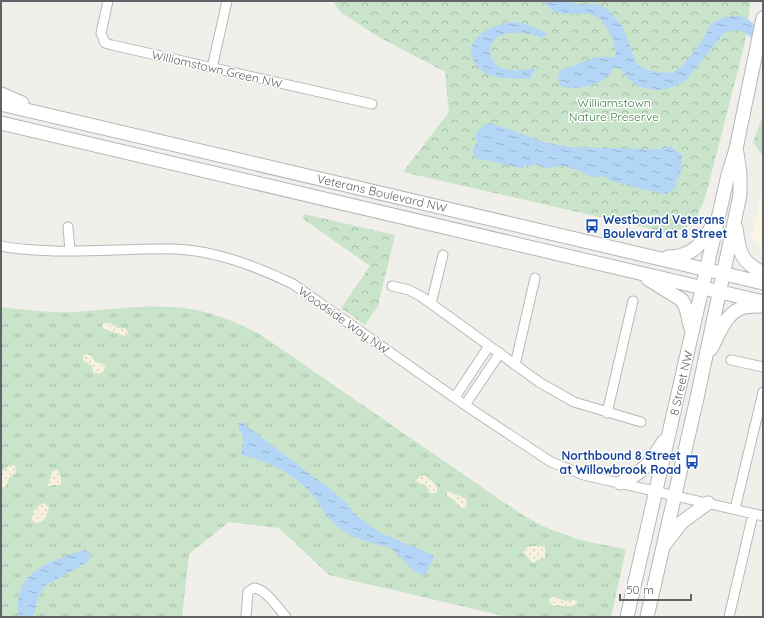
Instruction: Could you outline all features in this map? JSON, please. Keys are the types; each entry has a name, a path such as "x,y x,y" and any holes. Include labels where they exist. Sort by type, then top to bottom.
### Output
{"main road":[{"name":"8 Street NW","path":"627,617 728,175 736,149 762,21"},
{"path":"1,94 43,114"},
{"name":"Veterans Boulevard NW","path":"1,104 763,283"},
{"name":"Veterans Boulevard NW","path":"1,123 763,302"},
{"name":"8 Street NW","path":"647,617 740,195 740,172 736,149"},
{"path":"655,257 680,257 694,251 702,242 720,214"},
{"path":"735,218 739,249 744,260 755,269 763,273"},
{"path":"640,274 682,300 686,308 692,332"},
{"path":"704,362 729,317 736,311 745,307 763,306"},
{"path":"620,483 632,478 647,466 670,431"},
{"path":"662,549 682,522 708,503"}],"street":[{"name":"Williamstown Green NW","path":"108,1 101,33 105,43 372,104"},
{"path":"212,68 227,1"},
{"path":"68,228 70,251"},
{"name":"Woodside Way NW","path":"1,246 31,250 70,251 176,249 209,254 242,262 267,271 293,284 465,405 551,462 584,475 763,516"},
{"path":"431,304 442,255"},
{"path":"516,365 535,278"},
{"path":"392,286 414,292 558,394 585,406 641,422"},
{"path":"607,413 633,301"},
{"path":"454,397 489,346"},
{"path":"465,405 500,353"},
{"path":"731,360 763,367"},
{"path":"735,509 763,392"},
{"path":"729,617 753,514"},
{"path":"247,617 248,592 254,588 258,588 264,592 286,617"}],"shaded area":[{"path":"763,194 763,254 752,236 761,195"}],"green space":[{"name":"Williamstown Nature Preserve","path":"333,1 751,1 745,42 706,195 695,221 684,229 669,233 403,172 449,112 445,72 379,37 340,12"},
{"path":"763,115 763,156 753,142"},
{"path":"304,214 395,235 378,306 365,325 341,308 370,266 302,218"},
{"path":"1,307 37,311 74,312 146,307 175,307 209,313 227,319 261,335 536,523 571,537 626,549 611,617 508,617 329,575 279,528 229,522 189,554 182,617 1,617"}],"sand":[{"path":"104,323 110,323 118,328 125,328 128,333 124,336 105,329 101,326"},
{"path":"87,354 92,356 95,362 104,364 104,371 99,374 93,372 92,366 83,360 84,355"},
{"path":"9,465 15,466 16,472 9,478 6,487 1,487 1,473"},
{"path":"53,469 58,470 61,478 61,485 53,485 49,487 48,484"},
{"path":"425,475 437,486 437,491 435,493 430,493 426,485 417,483 416,481 420,476"},
{"path":"449,491 466,499 467,505 465,508 461,508 455,501 447,496 446,493"},
{"path":"44,503 49,507 46,516 41,522 34,523 32,520 34,512"},
{"path":"531,546 545,547 545,558 539,559 534,563 532,562 523,552 526,548"},
{"path":"551,597 556,597 565,601 575,600 577,602 572,606 554,606 549,602"}],"water":[{"path":"543,1 567,1 584,5 594,4 600,5 608,10 623,27 637,65 650,71 673,73 685,63 701,42 711,24 725,17 741,16 755,25 751,38 745,33 738,31 730,31 723,34 687,79 675,86 660,90 638,86 628,79 619,68 614,68 603,80 599,82 588,86 571,88 561,86 558,76 561,70 597,57 615,57 615,46 606,26 599,18 585,14 564,14 557,12"},
{"path":"509,22 523,23 547,33 542,38 522,33 507,33 497,38 491,47 491,58 498,66 504,69 535,69 530,79 503,78 485,73 478,67 471,53 472,45 475,39 481,34 495,26"},
{"path":"491,123 547,143 568,147 662,149 670,146 682,155 681,170 674,189 666,194 611,181 603,176 594,177 586,175 579,170 566,166 545,168 536,164 520,168 476,158 473,151 478,142 475,138 476,135 483,126"},
{"path":"241,422 335,493 357,516 379,532 432,555 434,557 426,574 420,574 411,569 392,549 359,539 339,528 330,520 310,492 287,474 269,464 241,455 243,440 239,429 239,423"},
{"path":"85,550 91,553 89,561 45,586 39,595 33,617 19,617 19,595 22,586 27,579 41,567 51,562"}],"place":[{"name":"Westbound Veterans Boulevard at 8 Street","path":"592,226"},
{"name":"Northbound 8 Street at Willowbrook Road","path":"692,462"}]}
